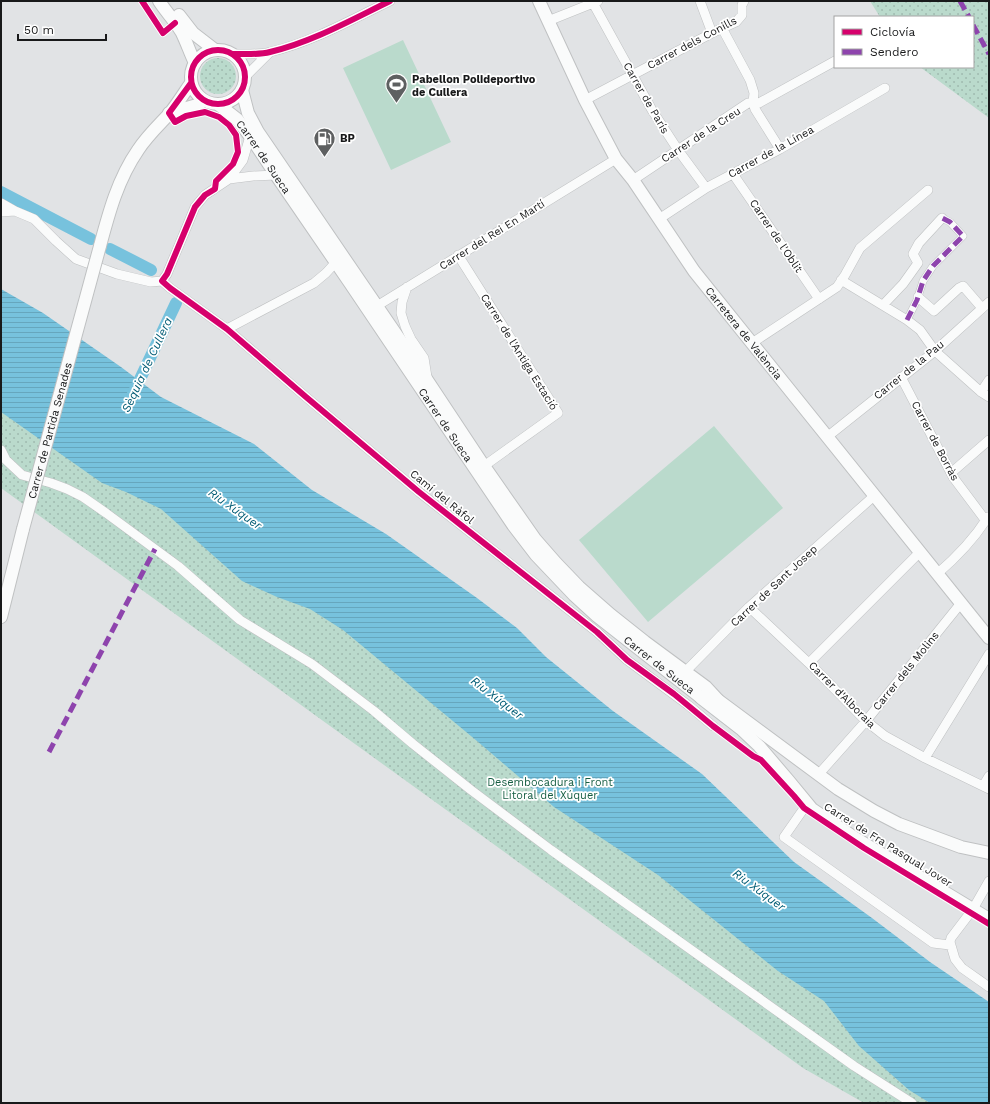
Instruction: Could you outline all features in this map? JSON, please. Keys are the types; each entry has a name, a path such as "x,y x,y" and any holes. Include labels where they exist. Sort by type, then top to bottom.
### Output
{"street":[{"path":"159,1 180,30 186,41 189,53 195,63"},
{"path":"169,1 193,33 215,50"},
{"path":"233,54 240,60 244,68 245,77 242,90 232,100 219,105 204,101 194,90 190,76 195,63 200,56 207,52 215,50 233,54 270,52 310,40 390,1"},
{"name":"Carretera de València","path":"539,1 585,100 616,159 694,271 937,574 988,634"},
{"path":"700,1 712,33"},
{"name":"Carrer dels Conills","path":"585,100 712,33 736,22 742,15 742,5 744,1"},
{"path":"548,21 595,2"},
{"name":"Carrer de París","path":"595,2 632,75 652,110 678,150 706,188"},
{"path":"722,28 750,80 754,93 755,109 780,149"},
{"path":"245,77 270,52"},
{"name":"Carrer de la Creu","path":"632,180 748,104 759,103 834,62"},
{"name":"Carrer de Partida Senades","path":"1,617 114,196 138,149 152,131 170,113 191,83"},
{"name":"Carrer de la Línea","path":"659,219 706,188 780,149 885,88"},
{"name":"Carrer de Sueca","path":"242,90 248,113 258,132 513,526 536,555 574,595 597,616 682,675 706,687 718,700 818,775 858,802 899,824 961,847 989,853"},
{"path":"170,113 197,105 204,101"},
{"name":"Carrer de Sueca","path":"219,105 237,119 250,136 336,262 428,381 484,466 536,539 579,586 682,675 699,696 718,700"},
{"path":"1,203 34,219 76,259 137,279 151,282 162,280 167,274 195,207 205,195 229,179 243,160 250,136"},
{"name":"Carrer del Rei En Martí","path":"373,308 616,159"},
{"name":"Carrer de l'Oblit","path":"733,174 819,299"},
{"path":"229,179 276,175"},
{"path":"752,343 837,287 860,248 928,190"},
{"path":"1,212 15,211"},
{"path":"883,305 903,284 918,263 913,254 920,243 942,218 950,222 963,236 933,266 923,281 918,297 907,320"},
{"name":"Carrer de l'Antiga Estació","path":"458,255 558,413 484,466"},
{"path":"227,329 314,283 336,262"},
{"name":"Camí del Ràfol","path":"162,280 170,288 227,329 419,492 597,632 627,660 688,705 713,726"},
{"path":"841,280 907,320 920,330 934,351 981,392 989,397"},
{"path":"918,297 934,311 963,286 982,308"},
{"path":"407,287 402,302 402,313 405,326 411,339 424,358 428,381"},
{"name":"Carrer de la Pau","path":"827,437 934,351 989,302"},
{"name":"Carrer de Borràs","path":"901,377 951,473 987,518"},
{"path":"981,392 989,380"},
{"path":"951,473 989,440"},
{"path":"1,450 6,460 22,475 67,489 83,497 106,513 178,566 240,620 312,664 374,711 471,790 551,850 854,1066 912,1103"},
{"name":"Carrer de Sant Josep","path":"682,675 749,607 874,496"},
{"path":"937,574 970,542 987,518"},
{"path":"809,663 920,552"},
{"name":"Carrer dels Molins","path":"818,775 866,721 961,603"},
{"name":"Carrer d'Alboraia","path":"749,607 809,663 866,721 885,736 925,758 986,787"},
{"path":"925,758 989,654"},
{"name":"Carrer de Fra Pasqual Jover","path":"699,696 759,746 812,809 856,838 989,919"},
{"path":"986,787 989,776"},
{"path":"807,804 784,837 933,943 950,945"},
{"path":"989,881 973,909 951,938 950,942 955,959 962,968 989,987"}],"green space":[{"path":"870,1 989,1 989,118 921,68 974,68 974,16 879,16"},
{"name":"Pabellon Polideportivo de Cullera","path":"403,40 451,142 391,170 343,68"},
{"path":"222,58 231,63 235,69 235,83 231,89 222,94 214,94 205,89 201,83 200,72 205,63 211,59"},
{"name":"Desembocadura i Front Litoral del Xúquer","path":"1,296 989,1103 864,1103 803,1068 1,488"},
{"path":"714,426 783,508 648,622 579,540"}],"water":[{"name":"Riu Xúquer","path":"1,289 43,313 121,367 161,397 254,444 312,490 386,534 477,598 517,628 546,657 613,711 702,774 794,862 930,962 989,1002 989,1103 930,1103 909,1090 859,1046 824,1001 778,971 658,875 554,807 343,630 310,609 277,597 242,581 161,509 126,492 102,483 1,412"}],"waterway":[{"path":"1,192 91,239"},
{"name":"Sèquia de Cullera","path":"110,249 151,270"},
{"name":"Sèquia de Cullera","path":"132,396 176,303"}],"marked path":[{"path":"960,1 968,16"},
{"path":"974,27 989,54"},
{"path":"907,320 917,300 923,281 933,266 963,236 950,222 942,218"},
{"path":"49,752 155,549"}],"cycle path":[{"path":"142,1 163,33 175,23"},
{"path":"233,54 261,54 286,48 331,30 390,1"},
{"path":"213,50 223,50 233,54 241,62 245,72 245,77 245,82 241,92 233,100 223,104 213,104 203,100 195,92 191,82 191,72 195,62 203,54 213,50"},
{"path":"191,83 169,113 175,122 186,116 205,112 219,117 229,125 236,135 238,152 233,164 216,181 215,189 205,195 195,207 167,274 162,281 227,329 419,492 597,632 627,660 674,694 753,756 761,760 804,808 864,848 989,924"}],"place":[{"name":"Pabellon Polideportivo de Cullera","path":"397,104"},
{"name":"BP","path":"324,158"}]}
